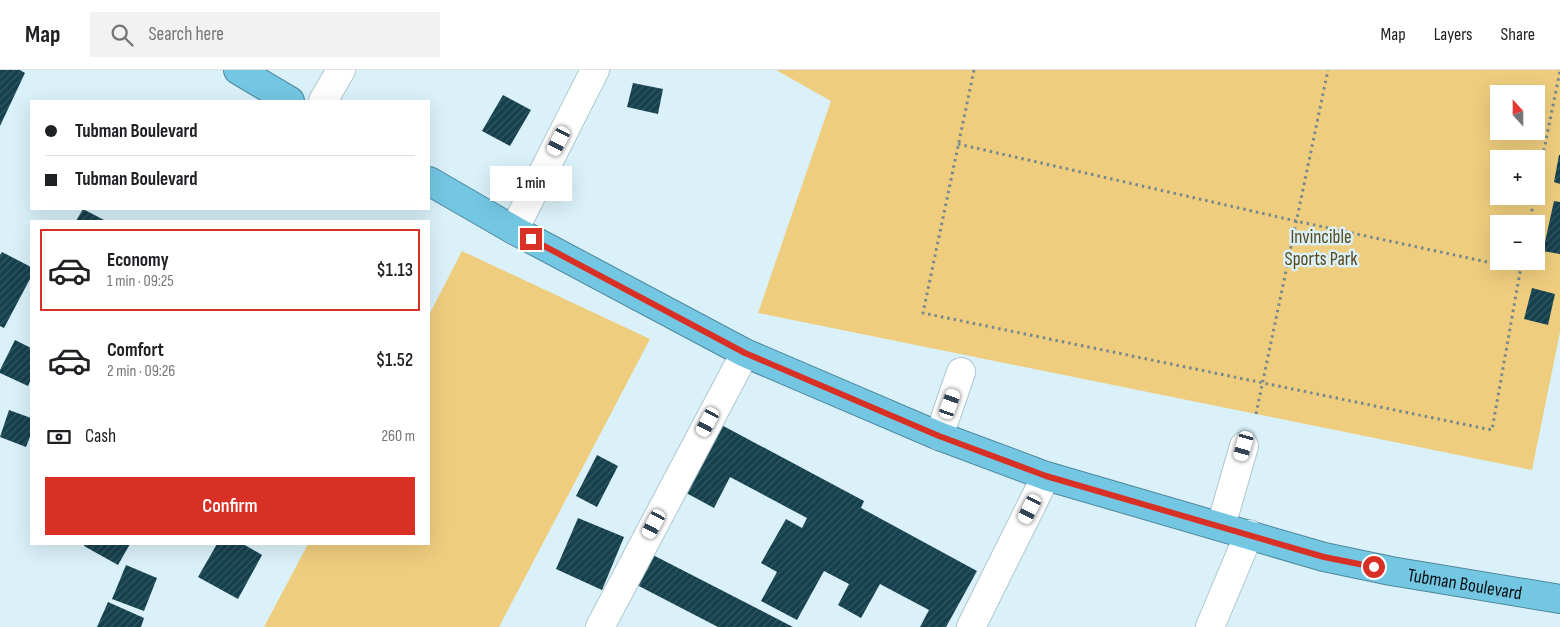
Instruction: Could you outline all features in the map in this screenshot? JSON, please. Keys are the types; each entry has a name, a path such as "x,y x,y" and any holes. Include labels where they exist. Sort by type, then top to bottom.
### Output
{"highway":[{"path":"238,70 288,100"},
{"name":"Tubman Boulevard","path":"430,182 514,230 745,353 939,436 1046,476 1324,557 1391,571 1560,599"}],"street":[{"path":"324,100 341,70"},
{"path":"514,230 595,70"},
{"path":"600,627 745,353"},
{"path":"939,436 961,372"},
{"path":"1221,526 1244,446"},
{"path":"971,627 1046,476"},
{"path":"1210,627 1249,534"}],"path":[{"path":"974,70 924,314 1492,430 1520,270"},
{"path":"1256,414 1328,70"},
{"path":"1544,150 1560,71"},
{"path":"958,144 1296,221 1490,262"}],"green space":[{"name":"Invincible Sports Park","path":"776,70 1560,70 1560,332 1532,470 758,313 831,101"},
{"path":"462,251 650,339 499,627 264,627 307,545 430,545 430,313"}],"building":[{"path":"0,70 20,70 25,73 0,126"},
{"path":"633,83 663,89 658,114 627,107"},
{"path":"503,95 531,110 510,146 482,131"},
{"path":"1560,155 1560,184 1554,182"},
{"path":"1554,201 1560,202 1560,254 1545,251 1545,242"},
{"path":"82,210 85,210 104,220 77,220"},
{"path":"2,252 30,266 30,279 4,328 0,326 0,255"},
{"path":"1532,288 1555,294 1548,325 1524,319"},
{"path":"15,340 30,348 30,381 28,386 0,373"},
{"path":"9,410 30,418 30,437 26,447 0,437"},
{"path":"714,421 864,501 861,508 977,571 946,627 920,627 929,610 880,584 861,618 838,605 849,584 824,571 797,620 761,601 777,572 761,563 786,519 802,528 807,518 730,477 714,508 677,488"},
{"path":"597,455 618,466 597,507 576,496"},
{"path":"578,518 624,537 602,590 556,569"},
{"path":"84,545 129,545 118,565"},
{"path":"216,545 245,545 262,555 238,599 198,577"},
{"path":"651,554 793,627 718,627 635,584"},
{"path":"126,565 157,578 144,611 112,599"},
{"path":"108,602 144,618 141,627 97,627"}],"route":[{"path":"531,239 745,353 939,436 1046,476 1324,557 1374,567"}]}
